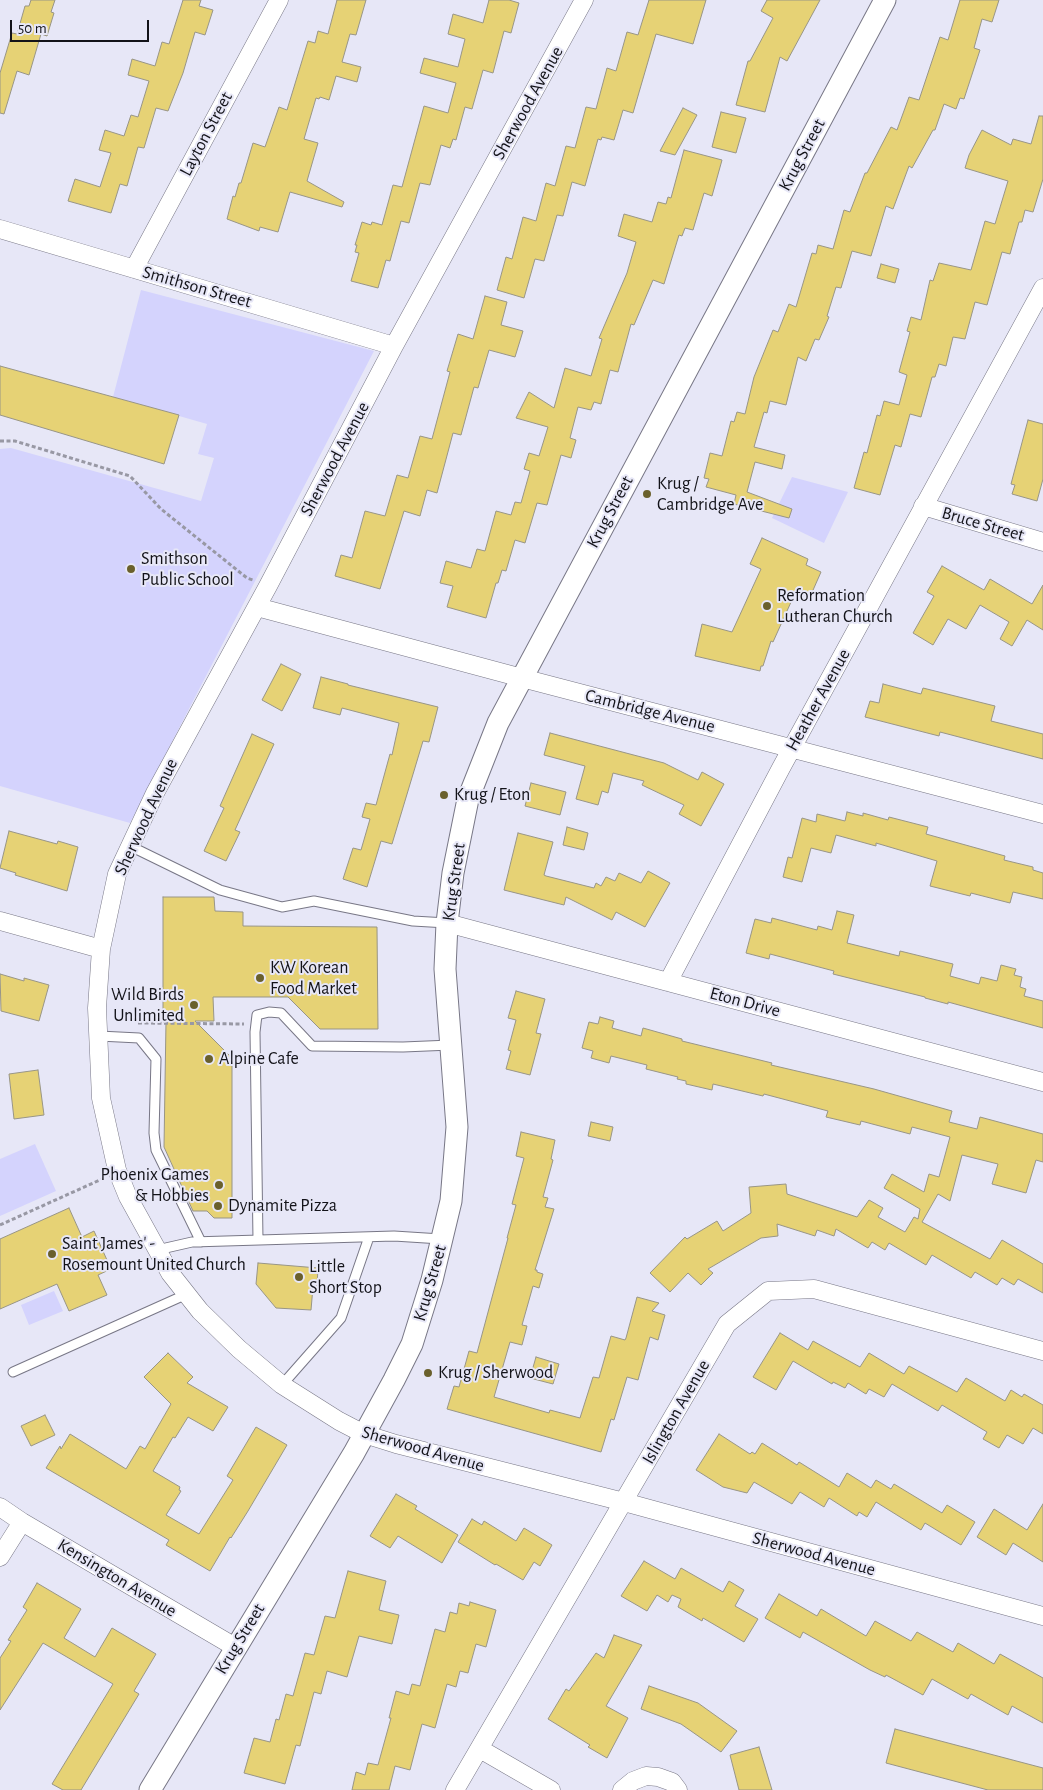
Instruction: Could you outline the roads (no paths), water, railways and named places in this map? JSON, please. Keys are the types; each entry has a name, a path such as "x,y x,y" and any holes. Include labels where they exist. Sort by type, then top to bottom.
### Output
{"street":[{"name":"Layton Street","path":"134,269 279,0"},
{"name":"Sherwood Avenue","path":"584,0 394,346 257,606 155,793 117,874 101,949 97,1008 102,1098 117,1170 128,1197 170,1273 200,1311 239,1349 282,1385 339,1421 364,1434 396,1444 624,1502 1043,1616"},
{"name":"Krug Street","path":"150,1790 364,1434 412,1344 443,1239 451,1201 457,1127 445,969 447,923 453,872 468,799 498,723 886,0"},
{"name":"Smithson Street","path":"0,230 394,346"},
{"name":"Heather Avenue","path":"668,982 792,748 1043,288"},
{"name":"Bruce Street","path":"923,506 1043,542"},
{"name":"Cambridge Avenue","path":"257,606 522,678 1043,814"},
{"path":"0,921 101,949"},
{"name":"Eton Drive","path":"447,923 1043,1082"},
{"name":"Islington Avenue","path":"455,1790 727,1324 768,1291 814,1289 1043,1351"},
{"name":"Kensington Avenue","path":"0,1507 22,1522 235,1647"},
{"path":"0,1557 22,1522"},
{"path":"480,1749 551,1790"},
{"path":"622,1790 633,1780 646,1776 658,1777 672,1782 678,1790"}],"lane":[{"path":"130,846 220,890 282,907 314,901 413,921 447,923"},
{"path":"258,1240 257,1015 270,1012 281,1013 312,1046 403,1047 451,1045"},
{"path":"99,1036 139,1038 156,1059 154,1132 156,1150 201,1242"},
{"path":"158,1250 192,1242 394,1236 443,1239"},
{"path":"282,1385 341,1318 369,1237"},
{"path":"13,1372 187,1294"}],"place":[{"name":"Krug / Cambridge Ave","path":"647,494"},
{"name":"Smithson Public School","path":"131,569"},
{"name":"Reformation Lutheran Church","path":"767,606"},
{"name":"Krug / Eton","path":"444,795"},
{"name":"KW Korean Food Market","path":"260,978"},
{"name":"Wild Birds Unlimited","path":"194,1005"},
{"name":"Alpine Cafe","path":"209,1059"},
{"name":"Phoenix Games & Hobbies","path":"219,1185"},
{"name":"Dynamite Pizza","path":"218,1206"},
{"name":"Saint James' - Rosemount United Church","path":"52,1254"},
{"name":"Little Short Stop","path":"299,1277"},
{"name":"Krug / Sherwood","path":"428,1373"}]}
